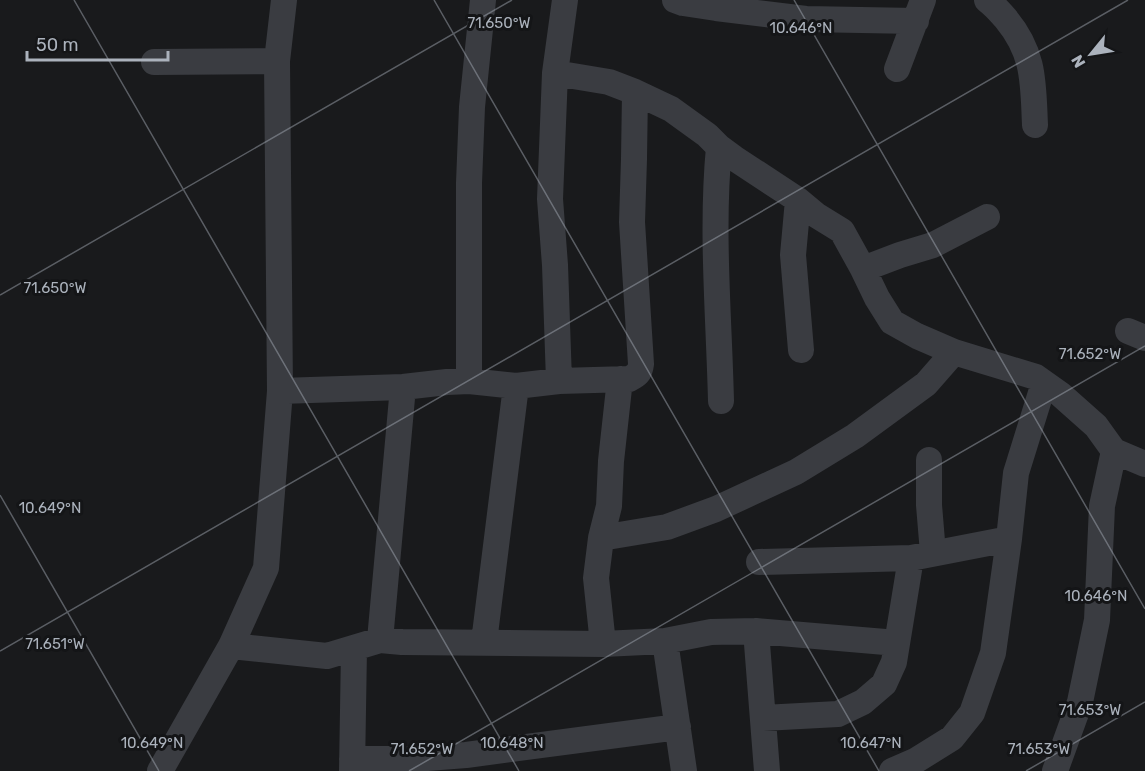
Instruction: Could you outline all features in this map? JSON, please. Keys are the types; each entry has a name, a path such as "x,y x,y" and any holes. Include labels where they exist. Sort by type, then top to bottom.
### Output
{"street":[{"path":"160,771 231,646 266,568 280,391 278,61 284,0"},
{"path":"469,381 469,183 472,107 483,0"},
{"path":"559,381 550,199 555,73 565,0"},
{"path":"675,0 716,8 806,19 920,10 897,69"},
{"path":"987,0 995,5 1014,29 1029,57 1035,125"},
{"path":"154,62 278,61"},
{"path":"555,73 609,82 671,110 707,135 719,147 842,231 892,322 954,352 1036,376 1096,426 1114,451 1145,464"},
{"path":"280,391 403,387 469,381 516,386 559,381 629,379 637,376 641,364 632,222 634,92"},
{"path":"719,147 716,181 716,238 722,401"},
{"path":"798,200 793,255 801,350"},
{"path":"863,269 933,245 987,217"},
{"path":"601,538 667,527 796,472 855,436 926,384 954,352"},
{"path":"603,644 596,578 601,538 609,506 611,461 620,379"},
{"path":"892,771 915,761 952,738 972,713 993,653 1016,473 1044,382"},
{"path":"484,642 516,386"},
{"path":"380,640 403,387"},
{"path":"1054,771 1080,702 1097,620 1102,506 1114,451"},
{"path":"763,718 838,714 863,702 884,684 894,662 897,643 922,555 929,505 929,460"},
{"path":"759,562 922,555 1009,539"},
{"path":"231,646 327,656 380,640 603,644 665,641 711,632 756,631 897,643"},
{"path":"756,631 767,771"},
{"path":"665,641 684,771"},
{"path":"354,649 352,765 466,755 678,727"}]}
